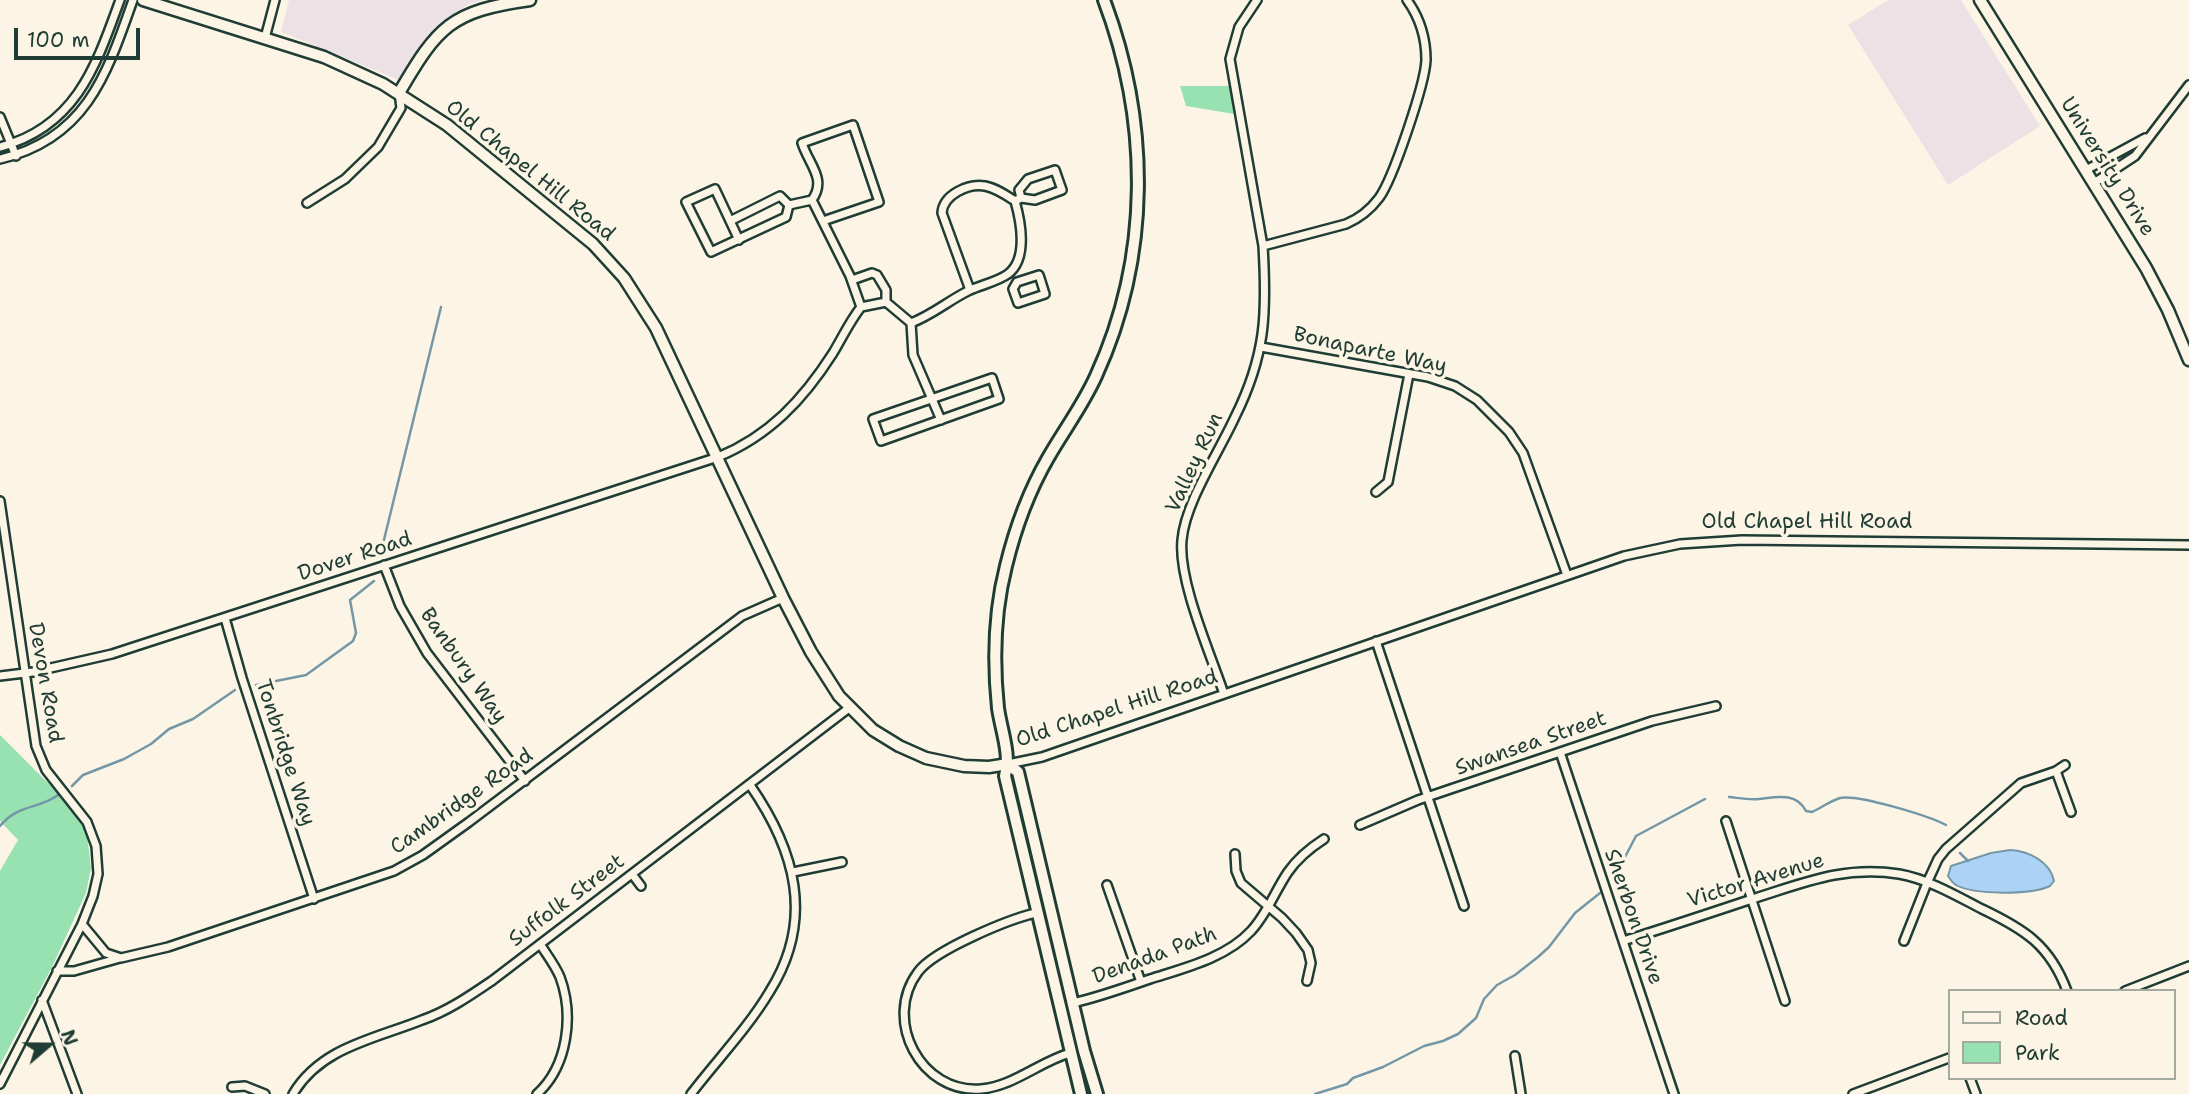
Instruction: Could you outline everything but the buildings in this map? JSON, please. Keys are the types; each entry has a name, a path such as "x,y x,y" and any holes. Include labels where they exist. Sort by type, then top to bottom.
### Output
{"main road":[{"path":"1081,1094 1005,776 1008,764 998,708 995,643 996,614 1020,519 1048,458 1096,376 1114,332 1128,282 1139,190 1138,142 1129,80 1104,0"},
{"path":"1008,764 1018,772 1097,1094"}],"street":[{"path":"0,147 48,124 79,94 102,51 120,0"},
{"path":"0,159 16,156 40,145 73,121 102,82 133,0"},
{"name":"Old Chapel Hill Road","path":"143,0 336,62 400,93 447,125 593,244 612,264 656,328 783,597 811,652 839,696 849,708 886,738 926,758 964,766 989,767 1042,757 1567,575 1644,551 1712,541 2189,545"},
{"path":"265,38 275,0"},
{"path":"307,203 352,174 378,147 401,107 400,93 429,46 455,21 482,8 530,0"},
{"name":"Valley Run","path":"1224,694 1184,575 1182,538 1189,510 1252,380 1261,347 1265,311 1263,246 1230,59 1238,27 1257,0"},
{"path":"1263,246 1358,219 1370,209 1387,186 1426,63 1418,16 1406,0"},
{"name":"University Drive","path":"1980,0 2146,268 2189,360"},
{"path":"2094,183 2135,156 2189,85"},
{"path":"0,117 16,156"},
{"path":"789,205 812,200 820,188 820,182 802,143 853,125 879,202 823,221"},
{"path":"2086,170 2149,135"},
{"path":"911,323 971,290 1010,273 1017,262 1020,241 1018,200 1019,190 1028,179 1055,170 1062,190 1035,200 1018,200 992,189 975,186 958,192 945,202 942,213 971,290"},
{"path":"739,240 715,189 687,202 711,253 739,240 786,217 789,205"},
{"path":"730,221 779,196 789,205"},
{"path":"812,200 852,280 861,307 886,302"},
{"path":"852,280 872,273 877,275 886,290 886,302 911,323 914,355 941,420"},
{"path":"1010,273 1017,282"},
{"path":"1039,275 1045,294 1018,303 1013,289 1017,282 1039,275"},
{"name":"Dover Road","path":"0,676 112,654 718,457 751,441 787,413 810,387 861,307"},
{"name":"Bonaparte Way","path":"1261,347 1441,381 1455,386 1484,405 1509,432 1523,453 1567,575"},
{"path":"1376,492 1388,482 1409,374"},
{"path":"992,378 999,399 941,420 881,441 873,419 992,378"},
{"name":"Devon Road","path":"0,500 29,711 39,754 54,781 83,816 96,846 98,864 96,884 82,924 0,1084"},
{"name":"Banbury Way","path":"384,565 400,606 427,653 525,781"},
{"name":"Cambridge Road","path":"57,971 74,971 168,947 394,871 423,855 525,781 742,616 783,597"},
{"name":"Tonbridge Way","path":"225,618 314,899"},
{"path":"1376,641 1464,906"},
{"name":"Swansea Street","path":"1360,825 1428,797 1667,716 1716,706"},
{"name":"Suffolk Street","path":"293,1094 313,1069 334,1054 439,1013 493,980 849,708"},
{"name":"Sherbon Drive","path":"1560,752 1674,1094"},
{"path":"1904,941 1938,859 1969,826 2021,783 2056,771 2065,765"},
{"path":"2056,771 2071,812"},
{"path":"691,1094 762,1004 777,979 790,946 793,926 793,872 778,831 750,785"},
{"path":"1726,821 1785,1001"},
{"name":"Denada Path","path":"1073,1003 1141,982 1224,951 1251,931 1290,870 1324,839"},
{"path":"1235,854 1236,872 1241,883 1269,906 1296,933 1308,950 1311,963 1307,981"},
{"path":"793,872 842,862"},
{"path":"632,874 641,886"},
{"name":"Victor Avenue","path":"1623,941 1832,874 1900,874 1927,883 2020,928 2044,950 2058,970 2066,989"},
{"path":"1107,885 1141,982"},
{"path":"1036,913 946,949 925,963 908,990 904,1013 906,1031 913,1051 927,1070 960,1088 982,1089 1000,1085 1043,1063 1070,1053"},
{"path":"82,924 106,953 121,958"},
{"path":"537,1094 556,1069 562,1055 567,1027 566,1002 560,978 540,944"},
{"path":"2129,989 2189,966"},
{"path":"42,1000 77,1094"},
{"path":"1515,1056 1521,1094"},
{"path":"1853,1094 1948,1058"},
{"path":"232,1087 245,1086 265,1094"}],"shaded area":[{"path":"289,0 485,0 469,4 444,20 424,40 399,80 281,32"},
{"path":"1888,0 1961,0 2040,126 1948,185 1848,25"}],"green space":[{"path":"1180,86 1229,86 1234,114 1186,106"},
{"path":"0,735 69,804 87,834 91,868 86,893 52,967 0,1065 0,871 18,840 0,821"}],"water":[{"path":"2010,850 2037,858 2048,868 2054,881 2042,889 1989,892 1956,885 1948,876 1951,866"}],"waterway":[{"path":"380,556 441,307"},
{"path":"256,685 306,675 353,641 356,633 350,600 374,581"},
{"path":"72,786 83,775 124,759 151,744 169,729 193,719 235,690"},
{"path":"0,826 21,810 58,795"},
{"path":"1729,797 1786,797 1797,801 1806,811 1812,812 1840,798 1862,799 1910,811 1946,825"},
{"path":"1614,878 1636,836 1705,799"},
{"path":"1960,853 1968,861"},
{"path":"1315,1094 1347,1084 1353,1078 1383,1067 1424,1046 1458,1034 1476,1018 1484,999 1497,985 1538,957 1575,913 1600,893"}]}
